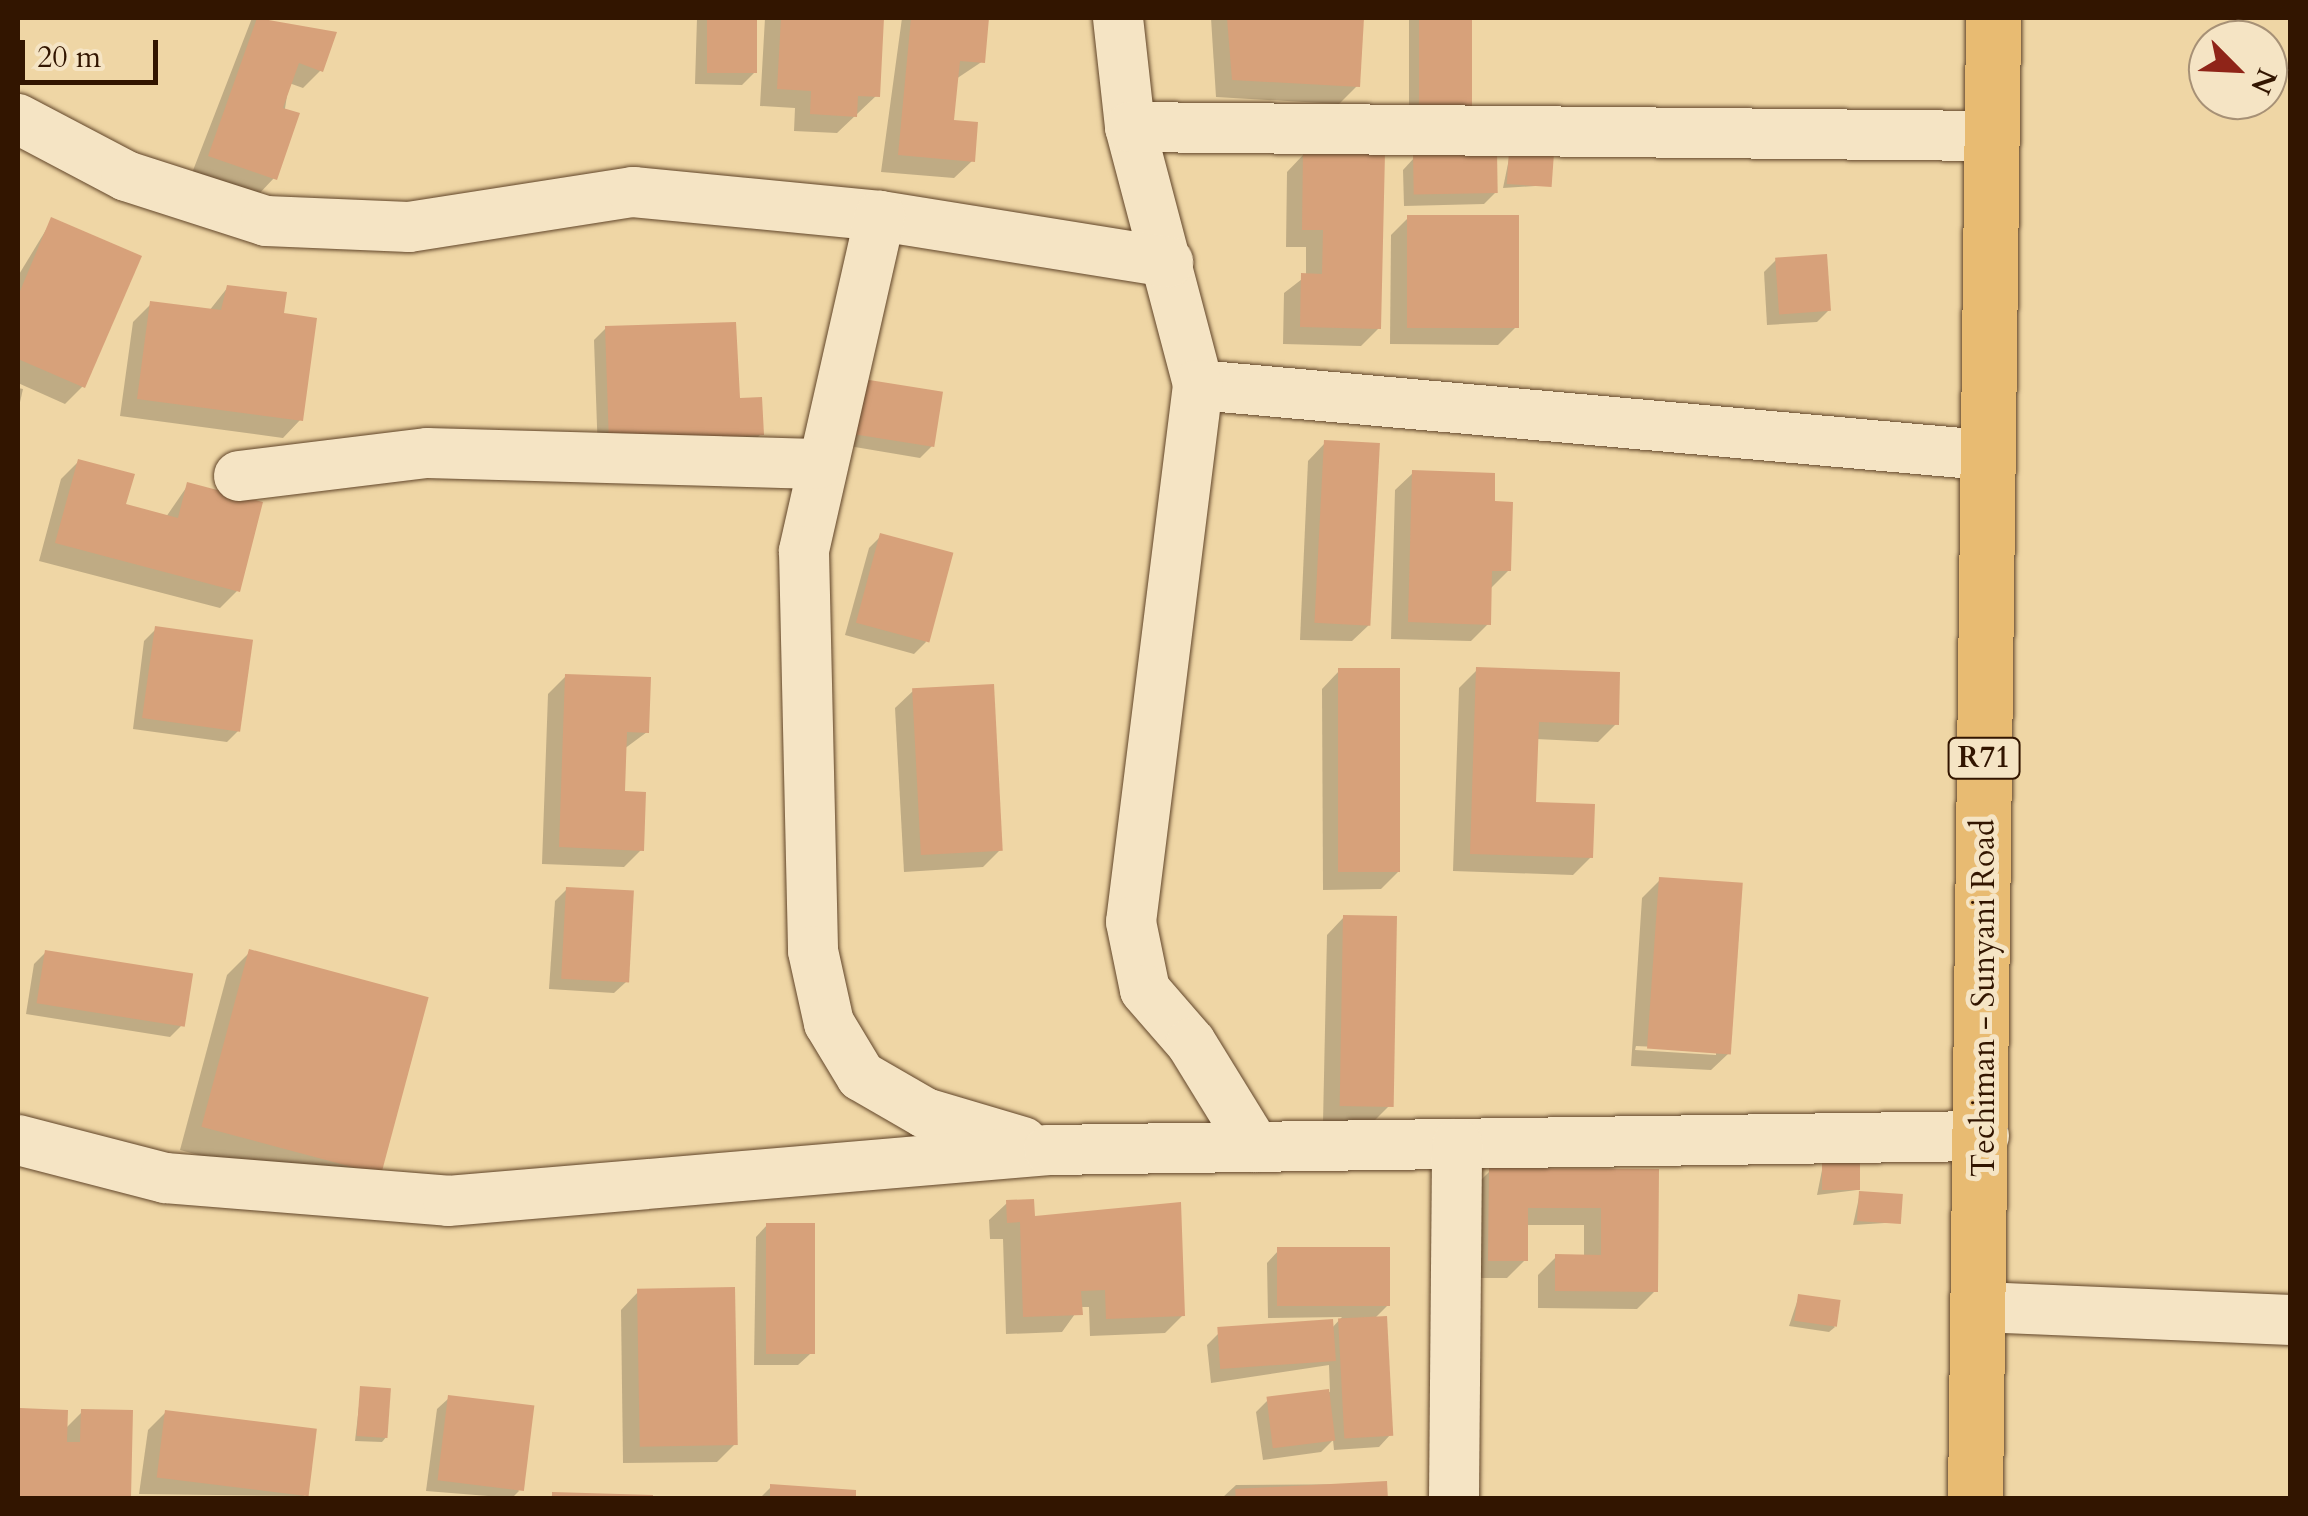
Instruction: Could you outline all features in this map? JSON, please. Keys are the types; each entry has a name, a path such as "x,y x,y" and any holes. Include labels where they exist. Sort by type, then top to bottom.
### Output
{"main road":[{"name":"Techiman - Sunyani Road","path":"1975,1498 1982,1307 1984,456 1993,18"}],"street":[{"path":"1118,18 1130,127 1198,386 1132,922 1145,990 1191,1043 1255,1146"},
{"path":"18,120 126,176 266,221 409,227 633,192 880,216 1168,262"},
{"path":"1130,127 1989,136"},
{"path":"880,216 817,464 805,589 813,950 829,1024 861,1076 925,1112 1049,1150"},
{"path":"1198,386 1984,456"},
{"path":"239,476 428,453 817,464"},
{"path":"18,1140 165,1178 448,1200 1049,1150 1984,1136"},
{"path":"1454,1498 1457,1144"},
{"path":"1982,1307 2290,1320"}],"building":[{"path":"257,18 337,32 323,72 299,63 283,108 300,113 277,180 208,156"},
{"path":"707,18 757,18 757,73 707,73"},
{"path":"781,18 884,18 880,97 858,96 857,117 810,114 811,91 777,89"},
{"path":"911,18 989,18 985,63 960,61 954,120 978,122 975,162 898,155"},
{"path":"1227,18 1364,18 1360,87 1232,80"},
{"path":"1419,18 1472,18 1472,111 1419,111"},
{"path":"1509,151 1554,154 1552,187 1507,184"},
{"path":"1303,152 1385,153 1381,329 1300,327 1301,273 1322,274 1323,230 1302,230"},
{"path":"1497,152 1498,193 1414,194 1413,153"},
{"path":"1407,215 1519,215 1519,328 1407,328"},
{"path":"51,217 142,256 85,388 18,359 18,296"},
{"path":"1827,254 1831,311 1779,314 1775,258"},
{"path":"227,285 287,292 284,313 317,318 303,421 137,399 150,301 221,310"},
{"path":"736,322 740,398 762,397 764,435 609,444 605,326"},
{"path":"863,379 943,392 934,447 854,434"},
{"path":"1324,440 1380,443 1370,626 1314,623"},
{"path":"78,459 135,474 126,504 178,518 187,482 263,502 240,592 55,543"},
{"path":"1412,470 1495,473 1495,501 1513,502 1511,571 1492,571 1491,625 1408,622"},
{"path":"880,533 953,553 929,643 856,623"},
{"path":"155,626 253,640 240,732 142,718"},
{"path":"1476,667 1620,672 1619,725 1539,722 1536,802 1595,804 1593,858 1470,854"},
{"path":"1338,668 1400,668 1400,872 1338,872"},
{"path":"565,674 651,677 649,733 627,732 625,791 646,792 644,851 559,847"},
{"path":"994,684 1003,851 921,855 912,688"},
{"path":"1659,877 1743,883 1731,1054 1647,1049"},
{"path":"566,887 634,891 629,982 561,979"},
{"path":"1343,915 1397,916 1394,1107 1340,1106"},
{"path":"249,949 429,997 381,1175 201,1127"},
{"path":"45,950 193,973 185,1027 37,1003"},
{"path":"1822,1163 1860,1163 1860,1190 1822,1190"},
{"path":"1489,1168 1659,1169 1658,1292 1555,1291 1555,1254 1601,1255 1601,1208 1528,1208 1528,1261 1488,1261"},
{"path":"1859,1191 1903,1194 1901,1224 1857,1221"},
{"path":"1034,1199 1035,1216 1181,1202 1185,1316 1106,1319 1105,1290 1081,1291 1083,1315 1023,1317 1020,1222 1007,1223 1006,1200"},
{"path":"766,1223 815,1223 815,1354 766,1354"},
{"path":"1277,1247 1390,1247 1390,1306 1277,1306"},
{"path":"735,1287 738,1445 640,1447 637,1289"},
{"path":"1798,1294 1841,1300 1837,1327 1794,1321"},
{"path":"1387,1316 1393,1436 1344,1438 1338,1319"},
{"path":"1333,1319 1336,1361 1220,1369 1217,1327"},
{"path":"360,1386 391,1388 387,1438 357,1436"},
{"path":"1329,1389 1335,1441 1273,1448 1266,1397"},
{"path":"448,1395 534,1406 524,1491 438,1480"},
{"path":"20,1408 68,1410 67,1442 80,1442 81,1409 133,1410 131,1498 18,1497"},
{"path":"165,1410 317,1429 309,1496 157,1477"},
{"path":"1387,1481 1388,1498 1236,1498 1235,1489"},
{"path":"770,1484 856,1490 856,1498 770,1498"},
{"path":"552,1492 653,1495 653,1498 552,1498"}]}
